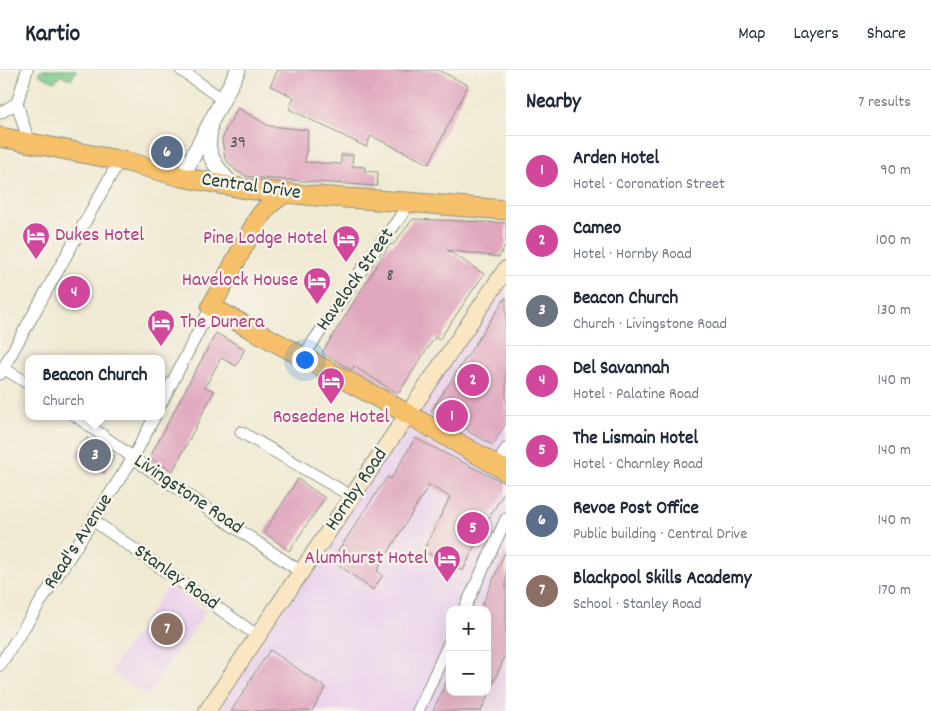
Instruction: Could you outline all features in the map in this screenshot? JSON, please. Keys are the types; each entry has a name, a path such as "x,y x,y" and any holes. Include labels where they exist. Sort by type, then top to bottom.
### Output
{"main road":[{"name":"Central Drive","path":"0,137 128,162 182,177 240,188 506,210"},
{"path":"240,188 256,207 258,219"},
{"path":"286,193 275,199 258,219 211,307 408,414 501,468"},
{"name":"Hornby Road","path":"207,711 506,269"}],"street":[{"path":"27,70 17,103 29,143"},
{"path":"181,70 223,100"},
{"path":"182,177 238,70"},
{"path":"0,113 17,103"},
{"path":"211,123 209,151 223,174 240,188"},
{"path":"25,382 2,368 119,161"},
{"name":"Havelock Street","path":"303,357 371,256 402,216 405,202"},
{"path":"165,396 211,307"},
{"name":"Livingstone Road","path":"81,420 133,458 302,572"},
{"name":"Read's Avenue","path":"0,665 94,521 133,458 153,420"},
{"path":"241,432 353,497"},
{"path":"501,468 506,449"},
{"path":"466,606 506,519"},
{"name":"Stanley Road","path":"94,521 258,636"},
{"path":"418,711 446,650"}],"shaded area":[{"path":"506,273 506,711 215,711"},
{"path":"168,586 206,611 147,696 111,671"}],"green space":[{"path":"40,70 77,70 71,80 61,75 55,82 39,75"}],"building":[{"path":"278,70 438,70 468,85 429,164 371,136 366,147 289,109 294,97 270,86"},
{"path":"238,108 269,126 308,130 305,162 341,164 341,155 353,155 352,166 365,167 364,171 378,172 377,186 258,178 246,176 236,171 225,159 222,140"},
{"path":"413,219 506,223 506,244 499,257 447,250 484,274 439,340 435,337 398,394 354,366 352,370 322,353 390,244 393,245"},
{"path":"506,297 506,423 493,445 431,411"},
{"path":"216,333 245,349 236,366 221,358 205,387 214,391 173,471 149,459"},
{"path":"87,438 115,456 104,473 76,455"},
{"path":"415,438 500,481 506,482 506,489 488,517 463,571 423,551 450,497 429,485 377,571 383,575 373,590 332,560 387,477 391,479"},
{"path":"298,479 325,498 289,551 264,532"},
{"path":"506,550 506,654 491,688 491,606 482,606"},
{"path":"270,650 326,688 312,711 231,711"},
{"path":"446,683 446,696 488,696 481,711 433,711"}],"place":[{"name":"Revoe Post Office","path":"167,152"},
{"name":"Dukes Hotel","path":"36,260"},
{"name":"Pine Lodge Hotel","path":"346,263"},
{"name":"Del Savannah","path":"74,292"},
{"name":"Havelock House","path":"317,305"},
{"name":"The Dunera","path":"161,347"},
{"name":"Cameo","path":"473,380"},
{"name":"Rosedene Hotel","path":"331,405"},
{"name":"Arden Hotel","path":"452,416"},
{"name":"Beacon Church","path":"95,455"},
{"name":"The Lismain Hotel","path":"473,528"},
{"name":"Alumhurst Hotel","path":"447,583"},
{"name":"Blackpool Skills Academy","path":"167,629"}]}
